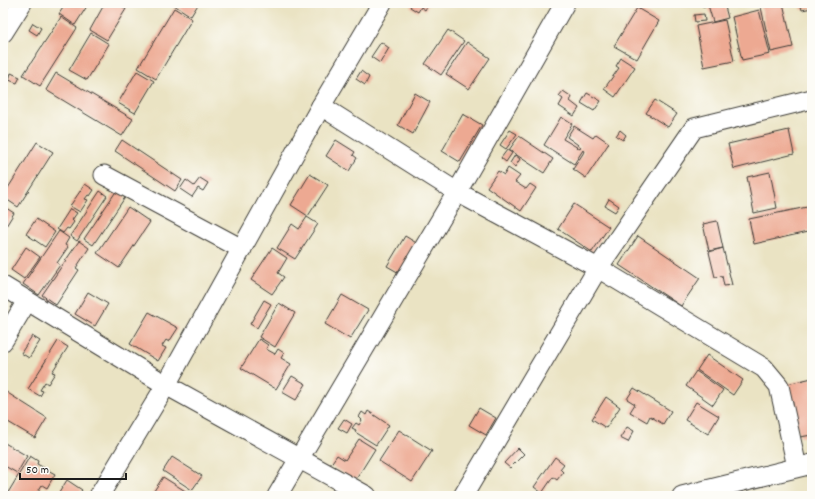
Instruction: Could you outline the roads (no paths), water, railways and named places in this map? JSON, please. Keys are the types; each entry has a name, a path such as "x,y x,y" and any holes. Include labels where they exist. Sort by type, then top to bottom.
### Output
{"street":[{"path":"3,33 22,3"},
{"path":"99,496 166,385 321,106 382,3"},
{"path":"277,496 457,192 566,3"},
{"path":"463,496 598,268 694,128 812,99"},
{"path":"321,106 457,192 598,268 764,368 779,386 804,465 682,496"},
{"path":"104,175 242,249"},
{"path":"3,286 166,385 367,496"},
{"path":"3,341 27,301"}]}
